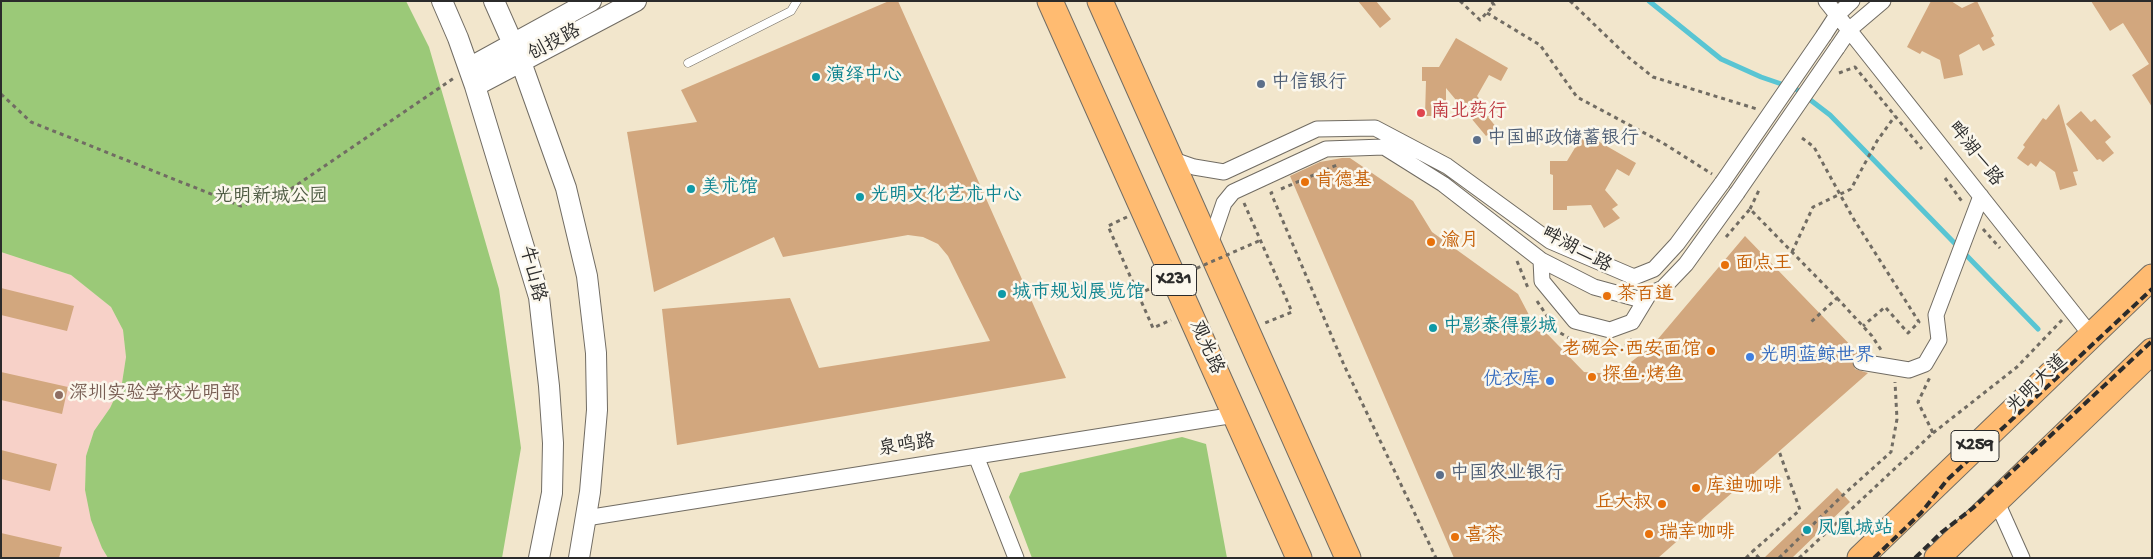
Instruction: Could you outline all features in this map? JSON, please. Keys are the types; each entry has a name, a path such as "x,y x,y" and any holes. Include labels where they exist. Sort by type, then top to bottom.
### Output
{"main road":[{"name":"观光路","path":"1050,1 1299,558"},
{"name":"X231","path":"1100,1 1210,244 1348,558"},
{"name":"光明大道","path":"1860,558 2090,334 2152,277"},
{"name":"X259","path":"1936,558 2152,351"}],"street":[{"name":"牛山路","path":"442,1 472,77 539,297 553,443 552,493 539,558"},
{"path":"494,1 521,62 566,188 587,276 596,353 597,410 586,518 579,558"},
{"name":"创投路","path":"472,77 512,44 591,1"},
{"name":"创投路","path":"472,77 521,62 636,1"},
{"name":"畔湖一路","path":"1826,1 2090,334"},
{"name":"畔湖二路","path":"1171,159 1194,167 1224,172 1317,129 1375,128 1447,166 1550,241 1634,277 1654,269 1678,244 1722,184 1837,15 1852,1"},
{"name":"畔湖二路","path":"1210,244 1224,203 1233,192 1326,149 1384,147 1443,184 1542,260 1594,287 1638,299 1663,288 1686,264 1737,194 1850,29 1883,1"},
{"path":"1861,362 1909,370 1925,364 1940,340 1936,315 1981,196"},
{"path":"1542,260 1542,280 1575,321 1610,330 1632,322 1649,294"},
{"name":"泉鸣路","path":"586,518 1235,415"},
{"path":"976,456 1016,558"},
{"path":"1996,500 2022,558"}],"lane":[{"path":"688,63 791,11 797,1"}],"path":[{"path":"1460,1 1480,20 1494,5 1491,1"},
{"path":"1570,1 1628,57 1653,77 1748,105 1763,112"},
{"path":"1487,13 1540,45 1577,97 1663,143 1711,173 1737,194 1863,326 1887,357"},
{"path":"1831,77 1855,67 1924,152"},
{"path":"1,94 32,122 241,206 288,190 472,77"},
{"path":"1792,250 1813,207 1851,189 1894,116"},
{"path":"1802,138 1814,147 1840,194 1920,322 1908,333 1885,307 1863,326"},
{"path":"1342,163 1271,193 1344,365 1436,558"},
{"path":"1942,174 1968,210"},
{"path":"1244,201 1292,312 1248,330"},
{"path":"1719,245 1750,209"},
{"path":"1980,225 2005,254"},
{"path":"1108,226 1153,328"},
{"path":"1138,294 1261,240"},
{"path":"1515,258 1523,281 1557,332 1590,350 1620,351 1633,338"},
{"path":"1811,322 1837,298"},
{"path":"1799,558 1933,433 2017,367 2063,319 2057,312"},
{"path":"1933,433 1918,402 1934,369"},
{"path":"1779,558 1843,495 1891,452 1897,415 1894,380"},
{"path":"1746,558 1800,510 1779,451"},
{"path":"1753,552 1759,558"}],"shaded area":[{"name":"深圳实验学校光明部","path":"1,252 71,275 111,307 123,330 126,357 122,383 110,408 94,431 86,456 85,490 102,548 108,558 1,558"}],"green space":[{"name":"光明新城公园","path":"1,1 406,1 429,47 499,289 521,448 502,558 108,558 91,520 85,490 86,456 94,431 110,408 122,383 126,357 123,330 111,307 71,275 1,252"},
{"path":"1182,437 1206,444 1227,558 1032,558 1009,497 1020,473"}],"building":[{"path":"889,1 898,1 1066,378 677,445 662,309 790,298 819,368 990,341 948,256 938,244 923,237 908,235 783,257 774,237 654,292 627,132 697,122 681,90"},
{"path":"1358,1 1376,1 1391,19 1380,28"},
{"path":"1931,1 1951,1 1962,8 1977,1 1994,36 1991,38 1995,45 1983,51 1979,44 1959,55 1963,75 1944,79 1940,60 1922,51 1920,54 1907,47"},
{"path":"2091,1 2152,1 2152,107 2132,75 2149,64 2123,23 2110,31"},
{"path":"1456,38 1508,68 1501,81 1489,75 1477,96 1492,113 1488,117 1497,128 1486,136 1446,88 1446,112 1439,111 1439,116 1425,116 1426,81 1422,81 1422,67 1439,67"},
{"path":"2059,104 2078,171 2073,172 2077,185 2060,190 2055,172 2040,161 2036,167 2031,163 2028,166 2017,158 2025,147 2023,145 2043,118 2046,120"},
{"path":"2081,111 2091,122 2095,119 2111,137 2105,142 2114,153 2103,162 2100,159 2097,160 2066,124"},
{"path":"1584,133 1636,163 1629,176 1617,169 1605,190 1618,205 1612,209 1620,218 1604,228 1591,205 1567,206 1567,210 1553,210 1553,175 1550,174 1550,161 1567,161"},
{"name":"光明蓝鲸世界","path":"1350,158 1413,201 1432,232 1518,294 1529,315 1584,372 1615,374 1652,346 1745,236 1858,353 1852,360 1855,369 1868,373 1658,558 1454,558 1290,176 1320,162"},
{"path":"1,288 74,306 67,331 1,315"},
{"path":"1,372 68,387 62,414 1,400"},
{"path":"1,450 57,464 50,491 1,479"},
{"name":"凤凰城站","path":"1837,488 1850,502 1792,558 1764,558"},
{"path":"1,533 62,547 59,558 1,558"}],"waterway":[{"path":"1649,1 1721,59 1761,77 1796,89 1830,115 2038,329"}],"railway":[{"path":"1874,558 1921,513 1947,480 2152,289"},
{"path":"1915,558 1942,532 1973,508 2152,341"}],"place":[{"name":"演绎中心","path":"816,77"},
{"name":"中信银行","path":"1261,84"},
{"name":"南北药行","path":"1421,113"},
{"name":"中国邮政储蓄银行","path":"1477,140"},
{"name":"肯德基","path":"1305,182"},
{"name":"美术馆","path":"691,189"},
{"name":"光明文化艺术中心","path":"860,197"},
{"name":"渝月","path":"1431,242"},
{"name":"面点王","path":"1725,265"},
{"name":"城市规划展览馆","path":"1002,294"},
{"name":"茶百道","path":"1607,296"},
{"name":"中影泰得影城","path":"1433,328"},
{"name":"老碗会·西安面馆","path":"1711,351"},
{"name":"光明蓝鲸世界","path":"1750,357"},
{"name":"探鱼·烤鱼","path":"1592,377"},
{"name":"优衣库","path":"1550,381"},
{"name":"深圳实验学校光明部","path":"59,395"},
{"name":"中国农业银行","path":"1440,475"},
{"name":"库迪咖啡","path":"1696,488"},
{"name":"丘大叔","path":"1662,504"},
{"name":"凤凰城站","path":"1807,530"},
{"name":"瑞幸咖啡","path":"1649,534"},
{"name":"喜茶","path":"1455,537"}]}
